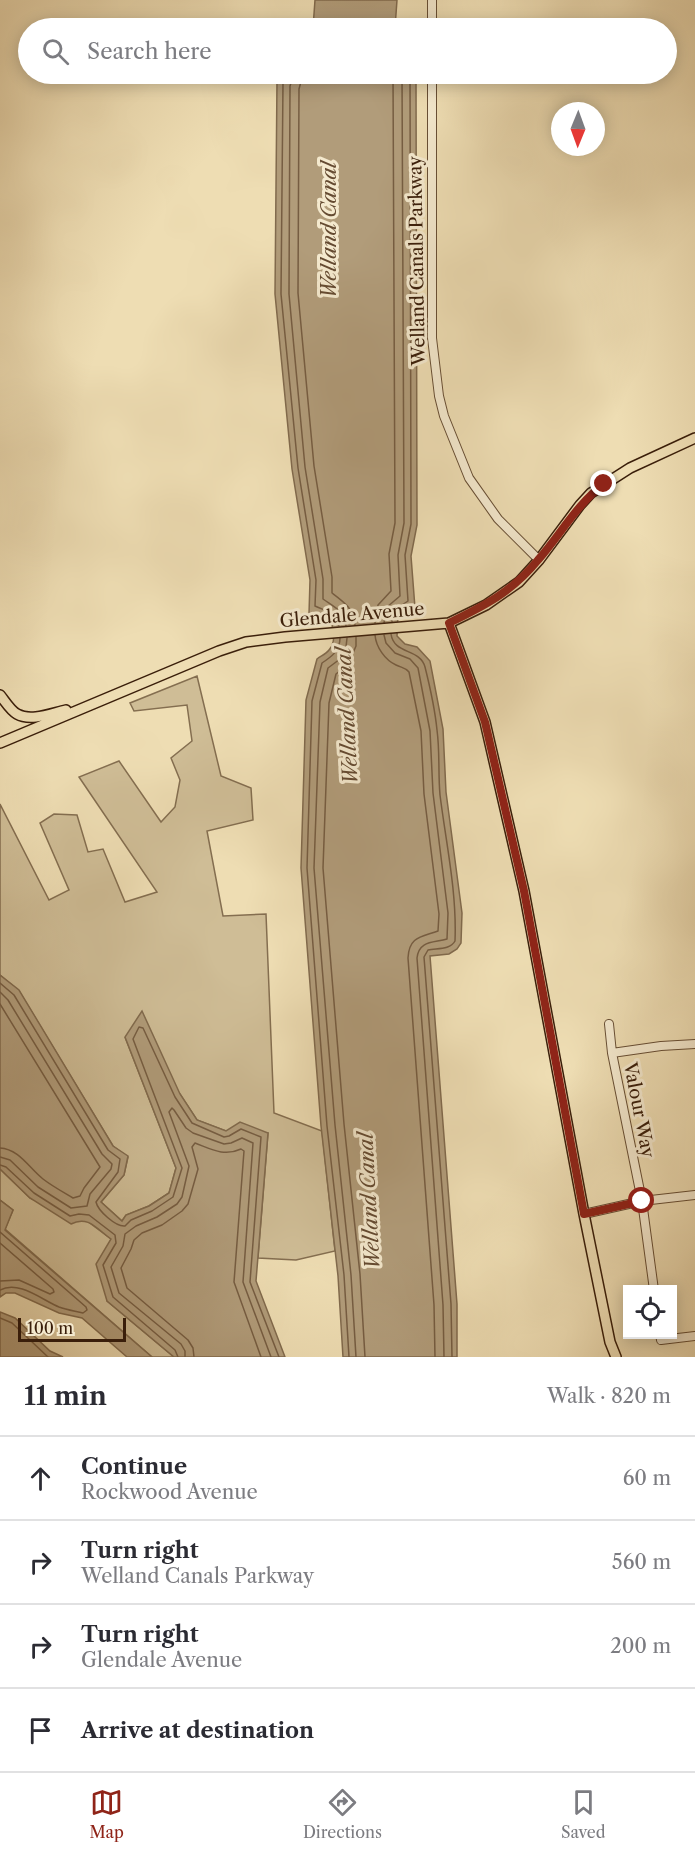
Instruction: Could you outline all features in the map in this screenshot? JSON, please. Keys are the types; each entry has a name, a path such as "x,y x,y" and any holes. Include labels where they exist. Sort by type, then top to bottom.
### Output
{"main road":[{"name":"Glendale Avenue","path":"0,743 219,651 246,642 449,623 486,605 519,582 591,494 630,468 695,438"},
{"path":"449,623 485,722 516,857 584,1214 610,1342 616,1357"},
{"path":"0,695 16,713 24,716 87,707"}],"street":[{"path":"432,0 432,18"},
{"name":"Welland Canals Parkway","path":"432,84 432,338 439,396 448,427 469,478 498,519 539,560"},
{"name":"Valour Way","path":"609,1024 612,1053 642,1201 653,1285"},
{"path":"612,1053 695,1044"},
{"path":"584,1214 642,1201 695,1195"},
{"path":"677,1338 695,1336"}],"shaded area":[{"path":"197,676 221,776 251,788 253,820 207,831 223,916 266,914 274,1113 322,1131 335,1251 296,1260 258,1258 268,1133 226,1131 197,1120 180,1094 125,1037 176,1168 169,1193 149,1206 126,1215 122,1221 101,1202 124,1175 128,1157 113,1146 19,991 0,975 0,804 49,900 69,890 40,823 54,814 77,815 88,852 103,849 125,902 157,892 79,777 119,761 161,822 175,807 180,780 171,758 192,741 187,705 134,711 130,703"},
{"path":"0,1169 30,1198 79,1220 87,1221 111,1239 107,1301 174,1357 152,1357 5,1229 13,1210 0,1200"}],"water":[{"path":"315,0 397,0 396,18 314,18"},
{"name":"Welland Canal","path":"277,84 416,84 417,525 411,556 415,608 404,610 398,615 397,636 405,644 417,647 430,661 443,729 446,792 462,913 461,943 457,949 449,954 430,956 457,1304 457,1357 343,1357 338,1276 321,1126 301,868 306,700 317,659 331,648 334,636 331,622 328,619 322,615 309,614 310,580 292,469 275,294"},
{"path":"0,975 19,990 113,1146 128,1156 124,1175 101,1202 122,1221 126,1215 149,1206 169,1193 176,1168 125,1037 142,1011 180,1094 197,1120 226,1131 240,1122 268,1133 256,1281 285,1357 174,1357 107,1301 96,1264 111,1239 87,1222 71,1224 30,1198 0,1169"},
{"path":"0,1200 13,1210 5,1230 152,1357 127,1357 82,1318 59,1313 15,1293 6,1293 0,1297"},
{"path":"0,1312 15,1318 50,1351 63,1357 0,1357"}],"route":[{"path":"604,484 580,505 539,560 519,582 486,605 449,623 485,722 524,891 584,1214 642,1201"}]}
